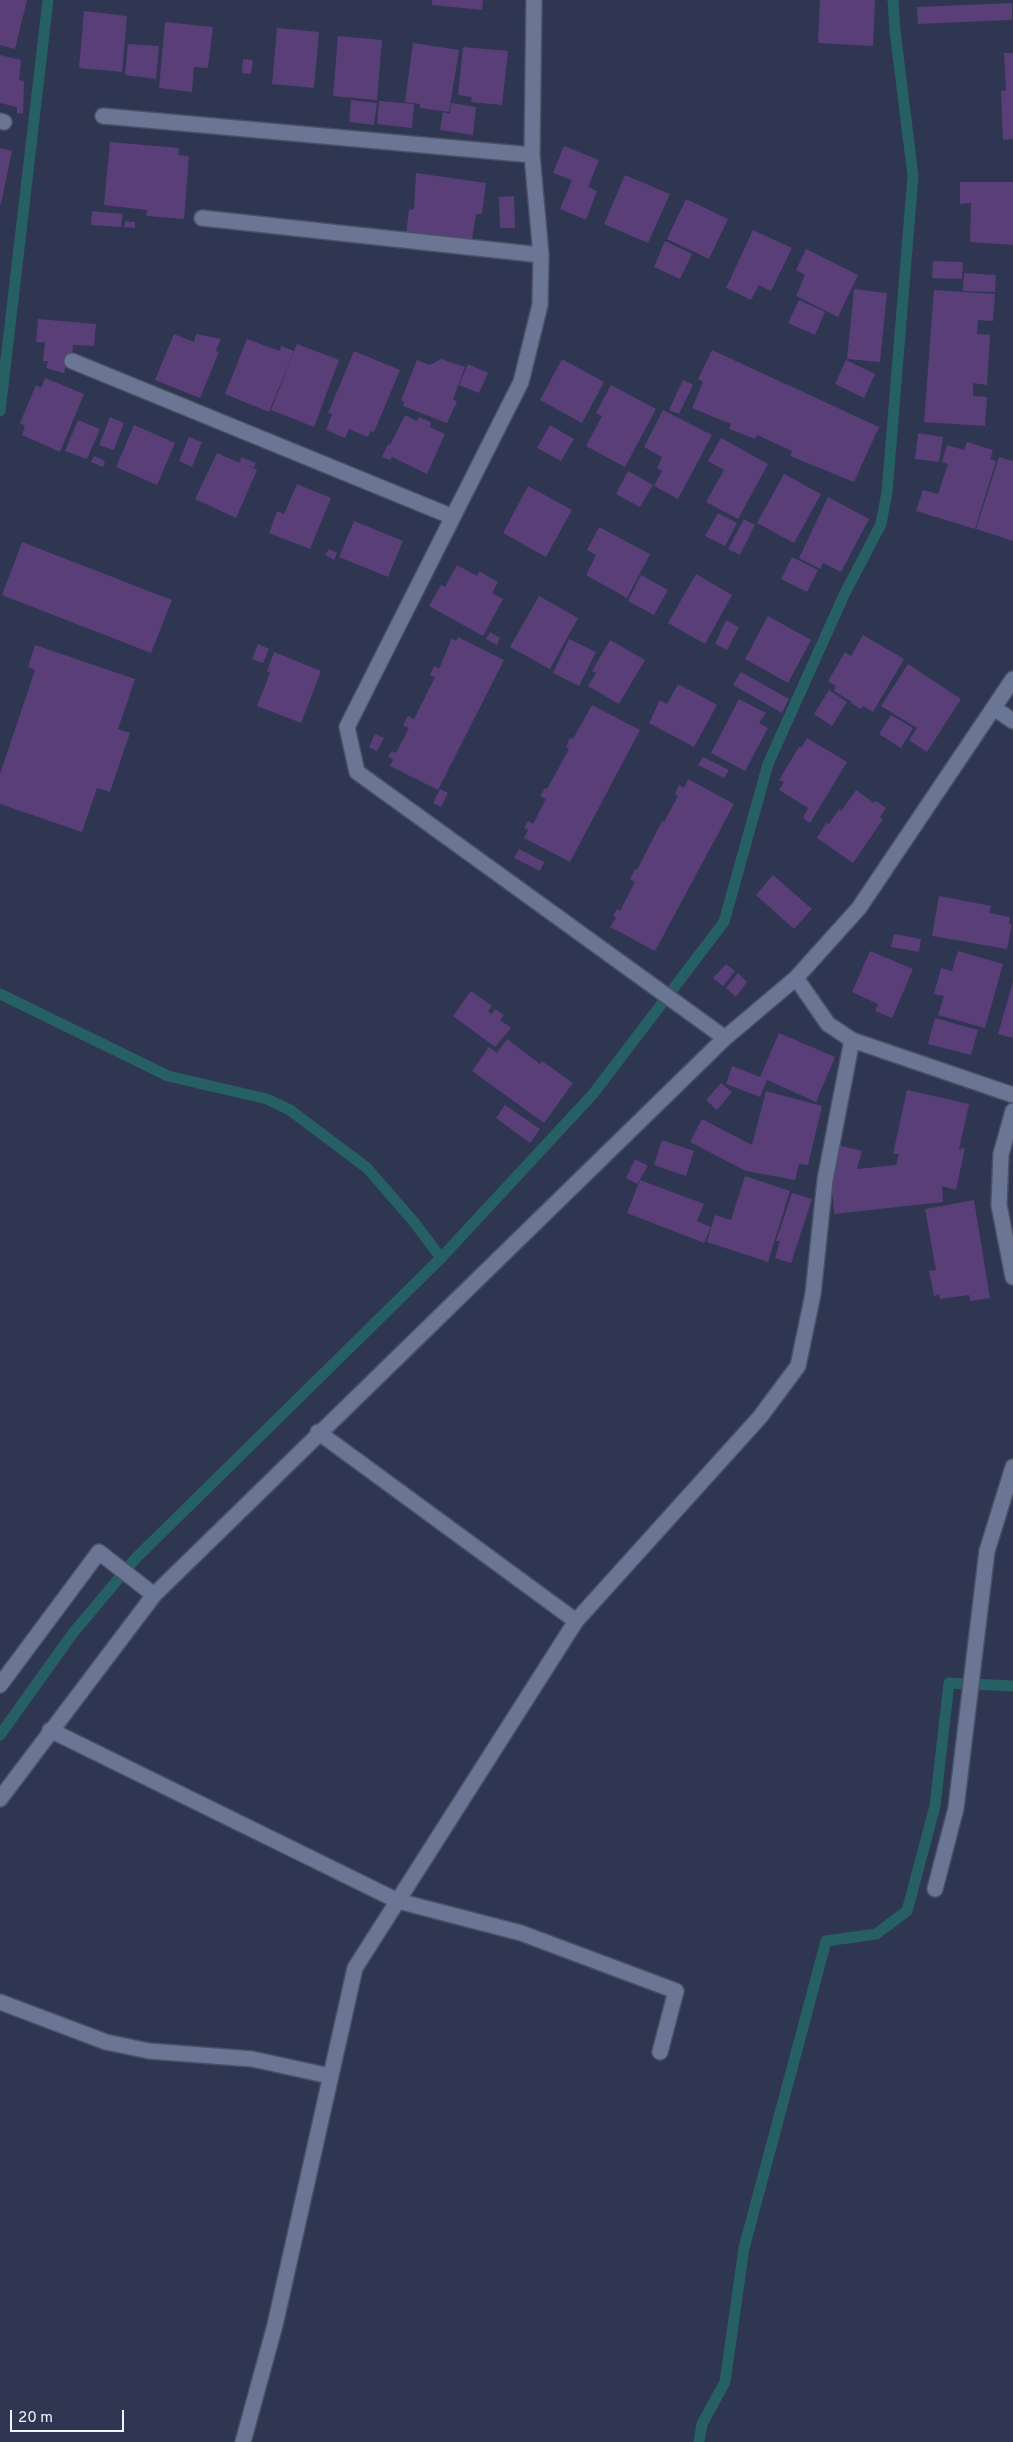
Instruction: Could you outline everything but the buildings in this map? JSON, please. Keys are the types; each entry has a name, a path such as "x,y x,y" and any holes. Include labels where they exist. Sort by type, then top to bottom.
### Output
{"street":[{"path":"534,0 532,155 541,255 540,305 521,382 347,727 357,772 725,1038"},
{"path":"103,116 532,155"},
{"path":"202,218 541,255"},
{"path":"72,361 452,517"},
{"path":"0,1798 154,1595 318,1432 725,1038 796,978 859,908 1013,679"},
{"path":"994,708 1013,721"},
{"path":"796,978 828,1024 852,1040 1013,1095"},
{"path":"243,2442 275,2325 355,1968 576,1621 760,1417 798,1366 813,1294 825,1180 852,1040"},
{"path":"1013,1111 1001,1154 999,1205 1013,1277"},
{"path":"318,1432 576,1621"},
{"path":"935,1888 956,1808 987,1551 1013,1467"},
{"path":"0,1685 99,1552 154,1595"},
{"path":"50,1730 398,1901 521,1933 676,1991 660,2052"},
{"path":"0,2002 106,2042 149,2050 252,2059 330,2076"}],"waterway":[{"path":"0,411 48,0"},
{"path":"0,1735 73,1633 136,1558 441,1258 593,1094 724,922 768,764 844,595 881,524 887,492 913,176 895,31 893,0"},
{"path":"0,994 168,1076 267,1099 290,1110 367,1168 414,1222 441,1258"},
{"path":"699,2442 702,2424 725,2382 744,2248 826,1941 876,1934 907,1911 935,1806 949,1683 1013,1686"}]}
